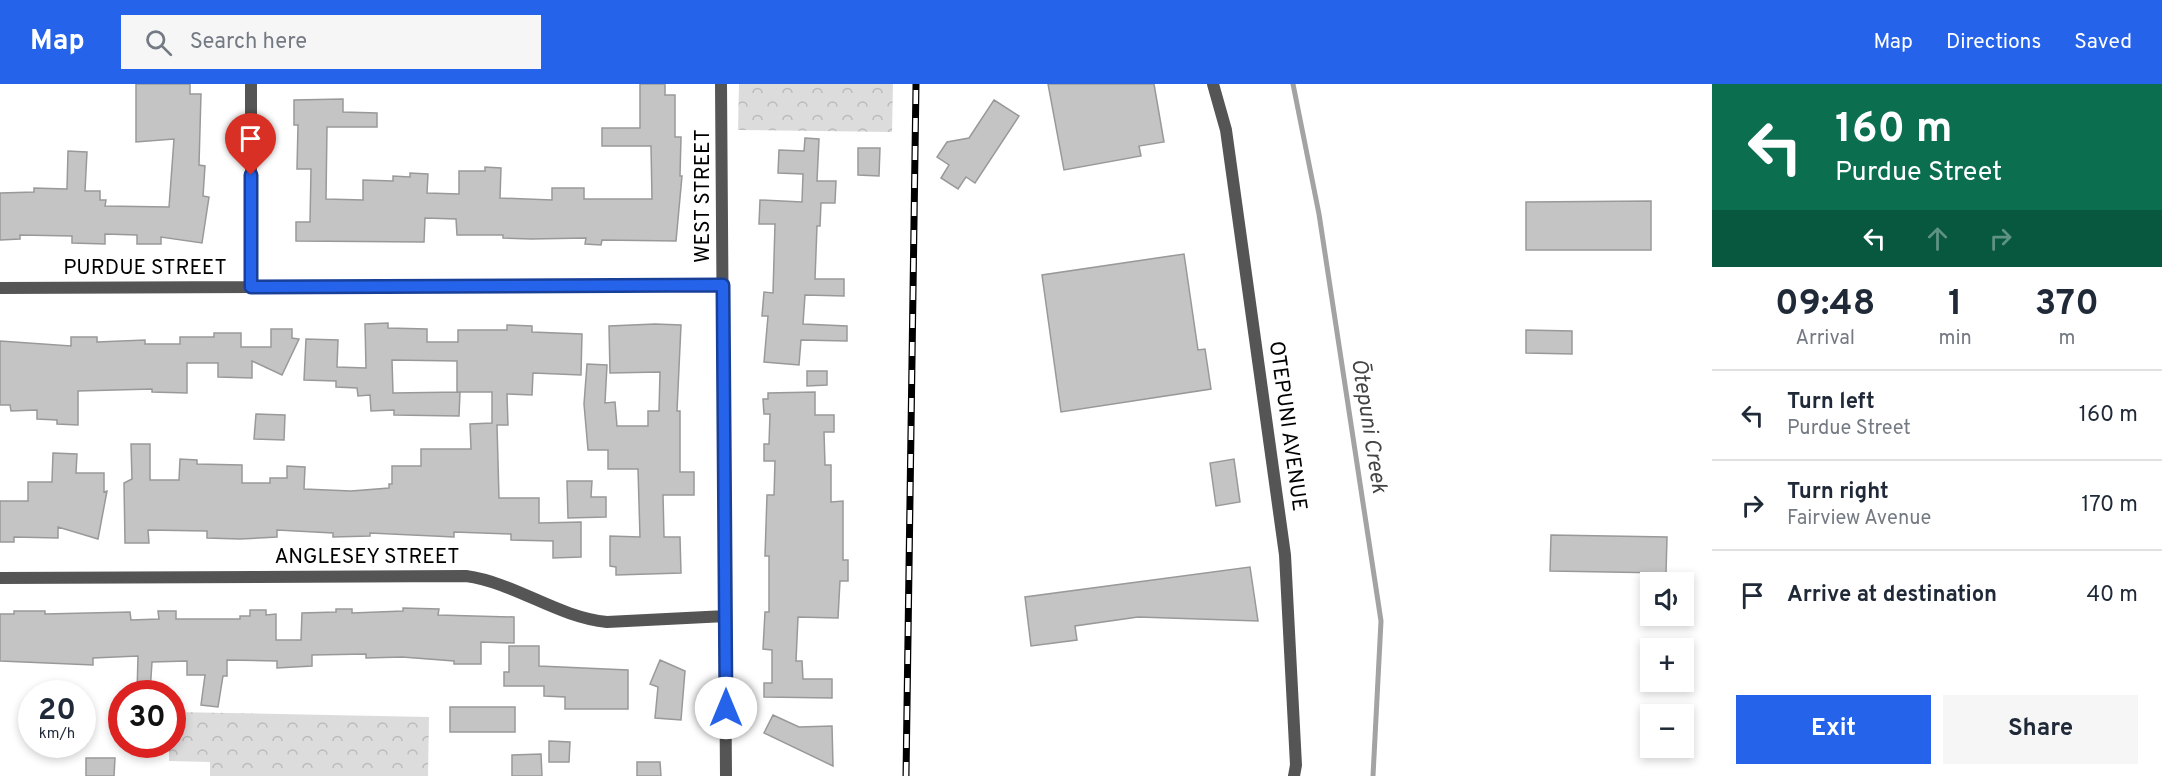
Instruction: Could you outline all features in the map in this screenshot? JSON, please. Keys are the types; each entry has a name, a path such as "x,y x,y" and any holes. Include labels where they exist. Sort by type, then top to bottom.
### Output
{"street":[{"path":"251,84 251,287"},
{"name":"WEST STREET","path":"721,84 726,776"},
{"name":"OTEPUNI AVENUE","path":"1214,84 1226,130 1285,555 1296,765 1294,776"},
{"name":"PURDUE STREET","path":"0,288 723,285"},
{"name":"ANGLESEY STREET","path":"0,578 466,576 511,587 589,620 608,622 726,616"}],"green space":[{"path":"739,84 893,84 892,132 738,130"},
{"path":"186,712 429,717 428,776 210,776 210,762 169,761 169,758 186,758"}],"building":[{"path":"136,84 190,84 190,94 201,94 199,165 205,166 203,196 209,197 202,243 161,237 161,244 137,244 137,235 105,234 105,244 72,243 72,236 20,235 20,239 0,240 0,193 34,192 34,188 67,189 68,151 87,152 85,191 100,191 100,200 106,200 105,206 169,207 174,139 136,142"},
{"path":"640,84 665,84 665,95 675,95 675,137 681,137 680,176 682,176 676,241 602,240 601,245 585,244 586,238 531,239 503,238 503,235 457,235 456,219 425,218 424,242 296,241 296,222 310,222 311,169 297,169 298,125 294,125 294,100 343,99 343,112 377,113 377,127 327,127 326,199 363,200 363,180 393,181 393,176 410,177 410,173 428,174 427,193 459,194 459,171 485,171 485,167 501,168 500,198 552,200 552,188 584,188 584,199 652,199 651,146 602,146 602,128 640,128"},
{"path":"1048,84 1154,84 1164,142 1139,146 1141,156 1064,170"},
{"path":"994,100 1019,116 975,183 966,177 958,189 941,178 949,165 937,157 947,142 969,138"},
{"path":"805,138 819,139 817,181 836,181 835,203 821,203 820,226 817,226 815,279 844,279 844,296 805,295 803,324 847,326 847,341 801,340 799,365 764,362 768,316 762,316 764,292 773,293 775,224 759,224 760,200 802,202 803,174 778,173 779,150 804,151"},
{"path":"858,148 880,148 879,176 858,175"},
{"path":"1651,201 1651,250 1526,250 1526,202"},
{"path":"1184,254 1198,350 1205,349 1211,389 1061,412 1042,275"},
{"path":"388,323 388,328 427,329 427,342 458,342 458,330 507,330 507,325 532,326 532,332 582,334 581,375 533,373 532,395 507,394 508,425 497,425 499,498 539,498 539,523 581,522 581,557 553,558 553,541 511,540 511,534 454,532 454,537 370,533 370,536 333,537 333,533 277,530 277,537 240,539 207,538 207,531 148,530 149,543 125,543 124,483 132,479 131,444 150,444 150,480 179,480 180,459 197,460 197,464 242,465 242,483 270,483 270,478 287,478 287,466 305,467 304,489 351,491 389,488 389,484 392,484 392,466 421,466 421,449 471,449 470,424 492,423 492,392 460,392 459,416 394,415 394,410 371,411 370,395 358,396 357,388 336,387 336,381 304,380 306,339 338,340 337,367 366,368 365,324","holes":["392,360 457,361 457,392 460,392 393,393"]},
{"path":"681,325 677,411 680,411 680,472 694,472 694,495 663,495 664,537 680,537 681,573 616,575 616,567 610,566 610,536 640,537 638,469 608,469 608,450 588,450 584,404 587,364 607,365 605,403 615,402 617,426 648,426 648,411 659,411 660,372 610,373 609,326"},
{"path":"271,329 292,329 292,338 299,339 282,375 252,361 252,378 218,377 218,363 187,363 187,393 152,392 152,389 78,391 78,425 57,424 57,420 37,419 37,410 11,411 10,405 0,405 0,341 71,346 71,337 97,337 97,342 145,340 145,344 180,344 180,337 214,337 214,333 241,333 241,347 271,347"},
{"path":"1526,330 1572,331 1572,354 1526,353"},
{"path":"807,371 827,371 827,385 807,386"},
{"path":"815,392 815,415 834,415 834,432 824,432 825,465 831,465 831,502 843,501 843,560 848,560 848,581 840,581 838,618 798,617 796,661 802,661 803,679 832,679 832,698 764,697 764,683 772,683 772,650 763,649 765,612 769,612 769,556 765,556 767,495 774,495 775,461 764,461 764,444 769,444 770,414 764,414 763,399 768,399 768,393"},
{"path":"256,414 285,415 284,440 254,439"},
{"path":"53,453 77,454 76,473 104,473 104,492 107,491 98,539 58,527 58,538 14,537 14,542 0,542 0,501 28,501 28,482 52,482"},
{"path":"1234,459 1240,502 1216,506 1210,463"},
{"path":"567,481 592,481 591,497 606,497 606,517 568,518"},
{"path":"1551,535 1667,537 1666,572 1550,571"},
{"path":"1250,567 1258,621 1138,617 1075,626 1077,640 1031,646 1025,597"},
{"path":"403,608 439,609 438,615 514,617 514,643 481,642 481,664 454,664 454,661 402,657 366,658 366,654 312,655 312,666 277,668 277,661 227,660 227,676 223,676 218,707 201,705 205,675 187,675 187,661 152,662 151,680 137,680 138,656 93,658 93,665 0,661 0,614 14,614 14,611 45,611 45,614 130,612 131,620 159,619 158,611 176,611 176,619 240,619 240,616 250,616 250,610 266,610 266,615 276,614 276,640 301,640 302,613 336,612 336,609 352,609 352,613 403,611"},
{"path":"509,646 539,646 539,666 628,670 628,709 565,709 565,697 544,696 544,686 504,686 504,672 509,672"},
{"path":"660,660 685,671 681,720 655,718 658,687 650,684"},
{"path":"450,707 515,707 515,732 450,732"},
{"path":"773,715 799,727 832,726 833,766 764,733"},
{"path":"549,741 570,742 569,762 549,762"},
{"path":"541,754 542,776 512,776 512,755"},
{"path":"86,758 115,758 114,776 86,776"},
{"path":"637,762 660,762 661,776 637,776"}],"waterway":[{"name":"Ōtepuni Creek","path":"1293,84 1319,214 1381,621 1373,776"}],"railway":[{"path":"906,776 916,84"}],"route":[{"path":"251,175 251,287 723,285 726,708"}]}
